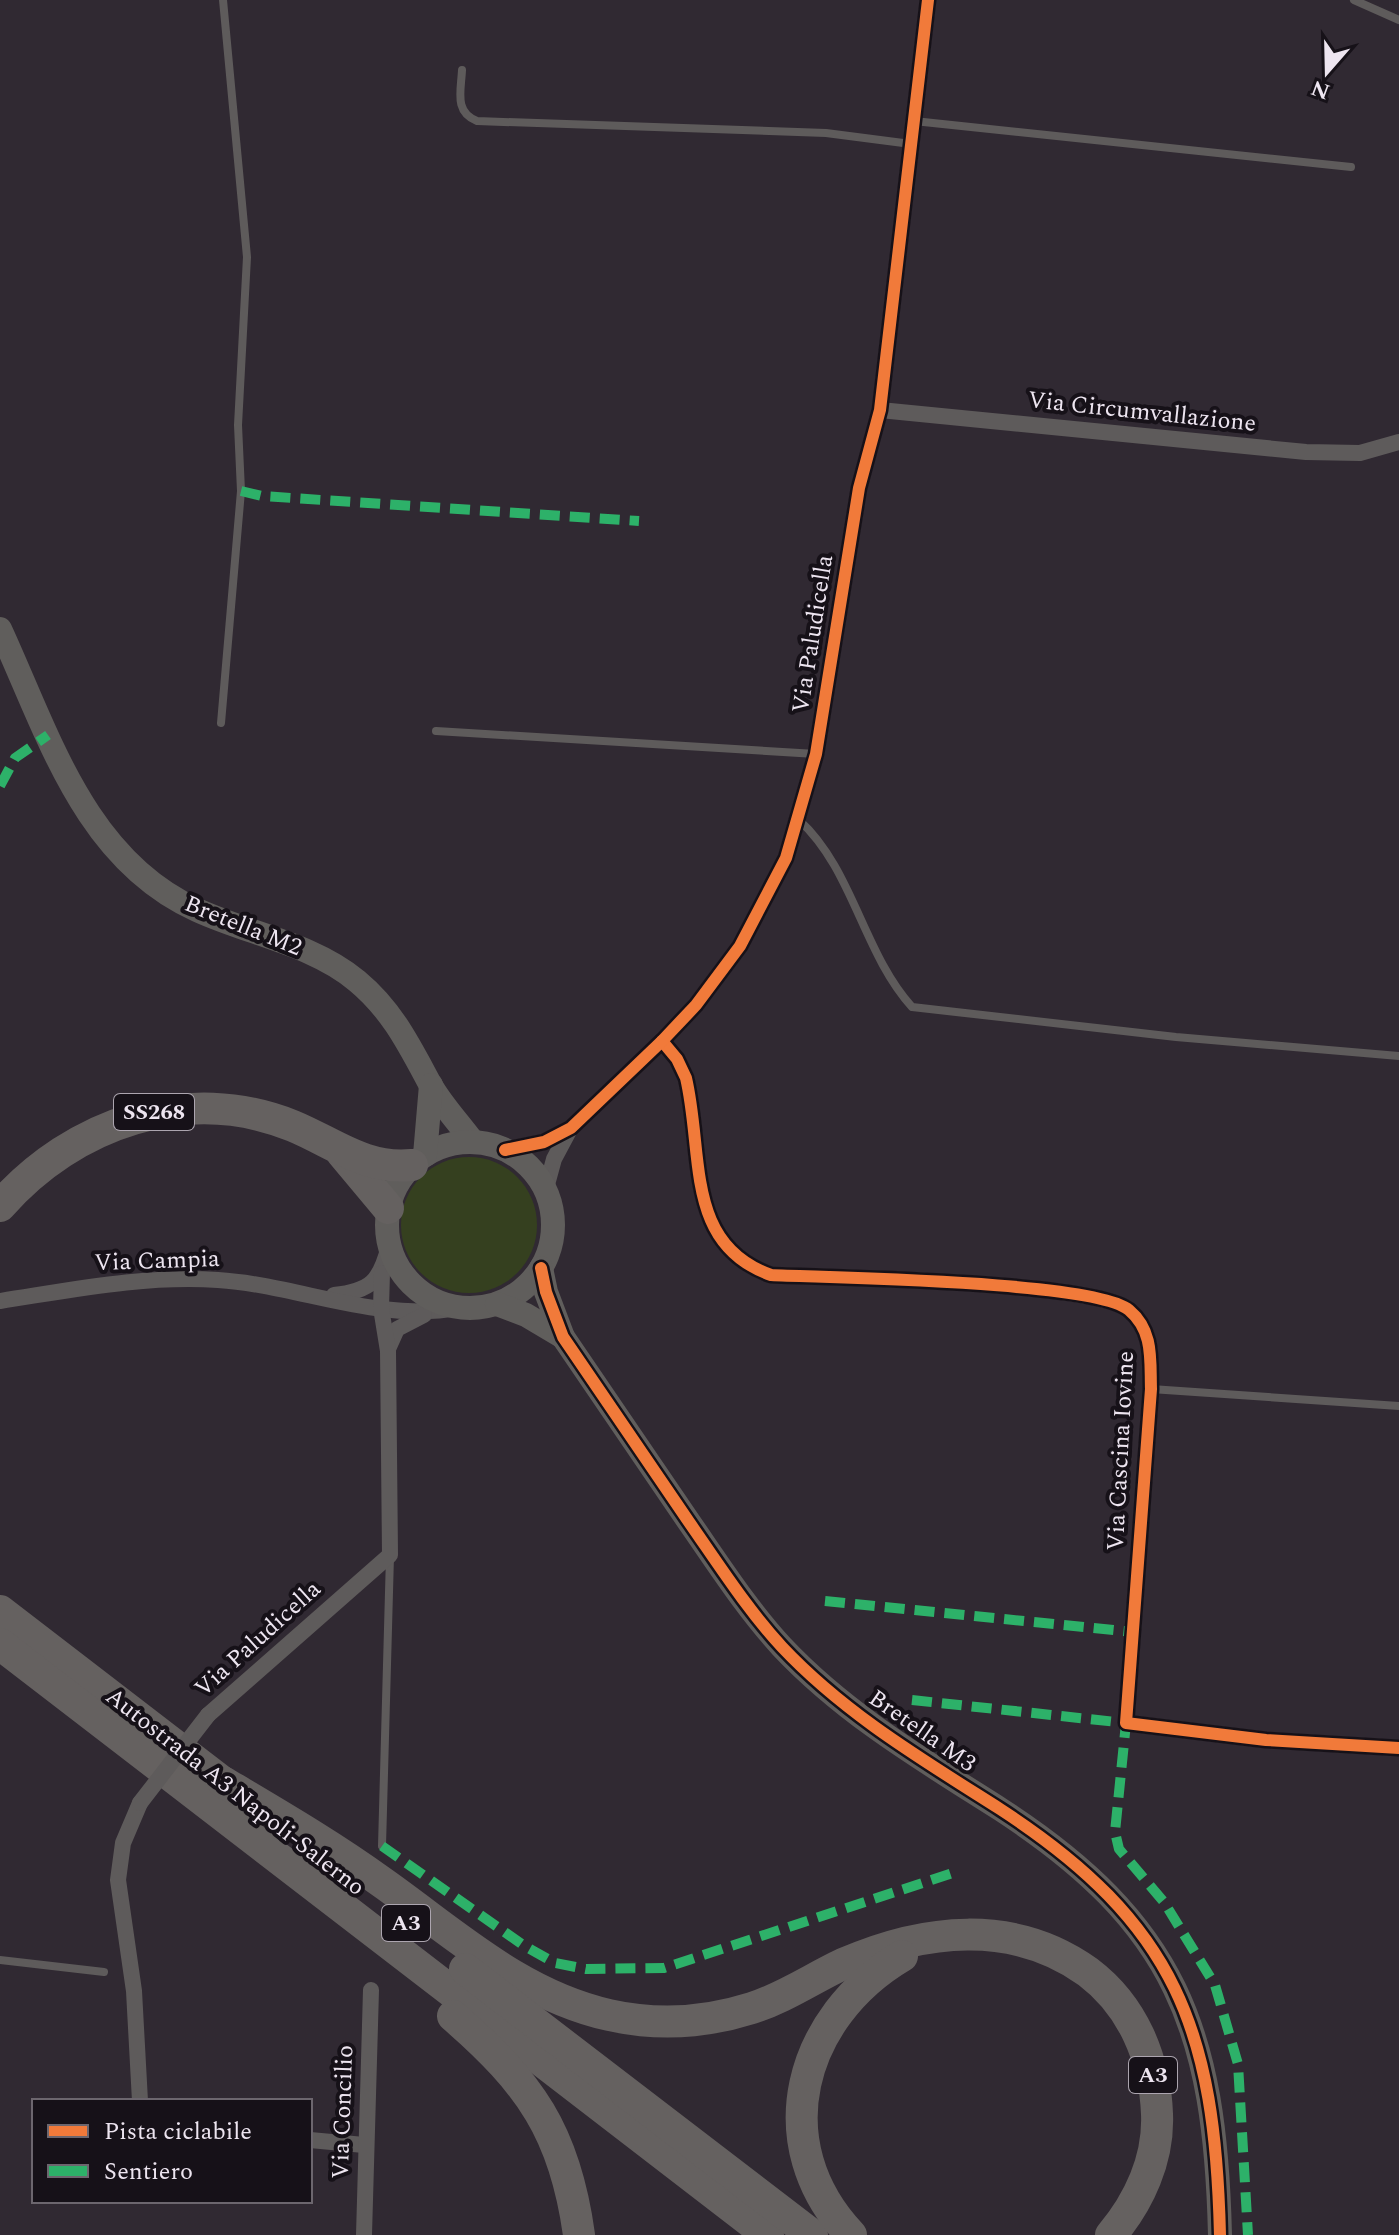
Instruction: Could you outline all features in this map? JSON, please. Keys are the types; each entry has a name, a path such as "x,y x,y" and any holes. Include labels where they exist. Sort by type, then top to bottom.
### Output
{"highway":[{"name":"SS268","path":"0,1206 32,1174 90,1135 155,1111 193,1108 255,1114 315,1136 371,1164 390,1167 419,1160"},
{"name":"SS268","path":"340,1150 388,1208"},
{"name":"Autostrada A3 Napoli-Salerno","path":"0,1611 214,1792 768,2235"},
{"name":"Autostrada A3 Napoli-Salerno","path":"0,1644 214,1792 812,2235"},
{"name":"A3","path":"214,1792 382,1882 510,1975 573,2005 609,2015 677,2023 714,2017 754,2007 842,1965 898,1943 970,1932 1015,1937 1047,1948 1102,1983 1127,2014 1145,2047 1155,2085 1154,2153 1143,2185 1126,2217 1111,2235"},
{"name":"A3","path":"214,1792 274,1870 341,1929 443,2007 510,2071 556,2138 574,2203 579,2235"},
{"name":"A3","path":"851,2235 822,2194 810,2166 803,2134 808,2072 818,2041 853,1991 874,1973 936,1938"}],"street":[{"name":"Via Paludicella","path":"505,1150 544,1142 571,1128 696,1005 740,946 772,888 799,820 816,754 859,488 880,410 928,0"},
{"name":"Via Circumvallazione","path":"880,410 1321,453 1360,453 1399,442"},
{"name":"Bretella M2","path":"0,629 77,797 119,854 155,886 192,908 297,948 355,979 399,1025 431,1085 473,1142"},
{"name":"Via Cascina Iovine","path":"662,1041 677,1059 686,1078 709,1222 725,1248 747,1266 771,1275 1006,1287 1108,1299 1127,1308 1144,1325 1150,1347 1151,1389 1126,1723 1266,1740 1399,1748"},
{"path":"419,1160 431,1085"},
{"name":"Via Paludicella","path":"545,1192 554,1159 571,1128"},
{"path":"388,1351 397,1329 430,1312 497,1304 514,1296 541,1268 553,1231 545,1192 532,1170 505,1150 473,1142 448,1146 419,1160 401,1178 388,1208 389,1246 382,1273 381,1308 388,1351 390,1555"},
{"path":"389,1246 408,1281 439,1303 458,1308"},
{"name":"Bretella M3","path":"541,1268 546,1292 563,1337 743,1600 782,1647 833,1696 892,1740 1051,1843 1114,1900 1151,1947 1175,1984 1204,2067 1213,2119 1220,2235"},
{"path":"316,1296 361,1290 382,1273"},
{"name":"Via Campia","path":"0,1301 113,1283 218,1280 381,1308 430,1312"},
{"name":"Bretella M3","path":"497,1304 526,1315 563,1337"},
{"name":"Via Paludicella","path":"140,2099 134,1991 118,1880 123,1843 140,1803 208,1715 390,1555"},
{"name":"Via Concilio","path":"364,2235 364,2145 371,1990"},
{"path":"312,2140 364,2145"}],"lane":[{"path":"221,723 241,491 238,425 247,257 223,0"},
{"path":"1354,0 1399,20"},
{"path":"462,70 460,109 466,117 477,121 826,133 911,144"},
{"path":"914,121 1351,167"},
{"path":"436,731 816,754"},
{"path":"799,820 823,844 874,949 896,989 912,1007 1161,1036 1399,1056"},
{"path":"1151,1389 1399,1406"},
{"path":"382,1846 390,1555"},
{"path":"0,1960 104,1972"}],"green space":[{"path":"469,1157 495,1162 517,1177 532,1199 537,1225 532,1251 517,1273 495,1288 469,1293 443,1288 421,1273 406,1251 401,1225 406,1199 421,1177 443,1162"}],"marked path":[{"path":"241,491 262,496 639,521"},
{"path":"0,786 15,758 48,735"},
{"path":"825,1601 1133,1632"},
{"path":"912,1700 1126,1723 1115,1832 1119,1849 1164,1902 1215,1985 1238,2064 1248,2235"},
{"path":"382,1846 523,1945 555,1963 586,1969 664,1968 953,1873"}],"cycle path":[{"path":"505,1150 544,1142 571,1128 662,1041 696,1005 740,946 786,858 816,754 859,488 880,410 928,0"},
{"path":"662,1041 677,1059 686,1078 698,1166 711,1219 724,1242 743,1261 771,1275 959,1283 1067,1293 1106,1300 1129,1310 1137,1318 1149,1346 1151,1389 1126,1723 1266,1740 1399,1748"},
{"path":"541,1268 546,1292 563,1337 734,1586 782,1647 858,1715 1060,1852 1108,1895 1146,1940 1174,1988 1195,2040 1208,2098 1220,2235"}]}
